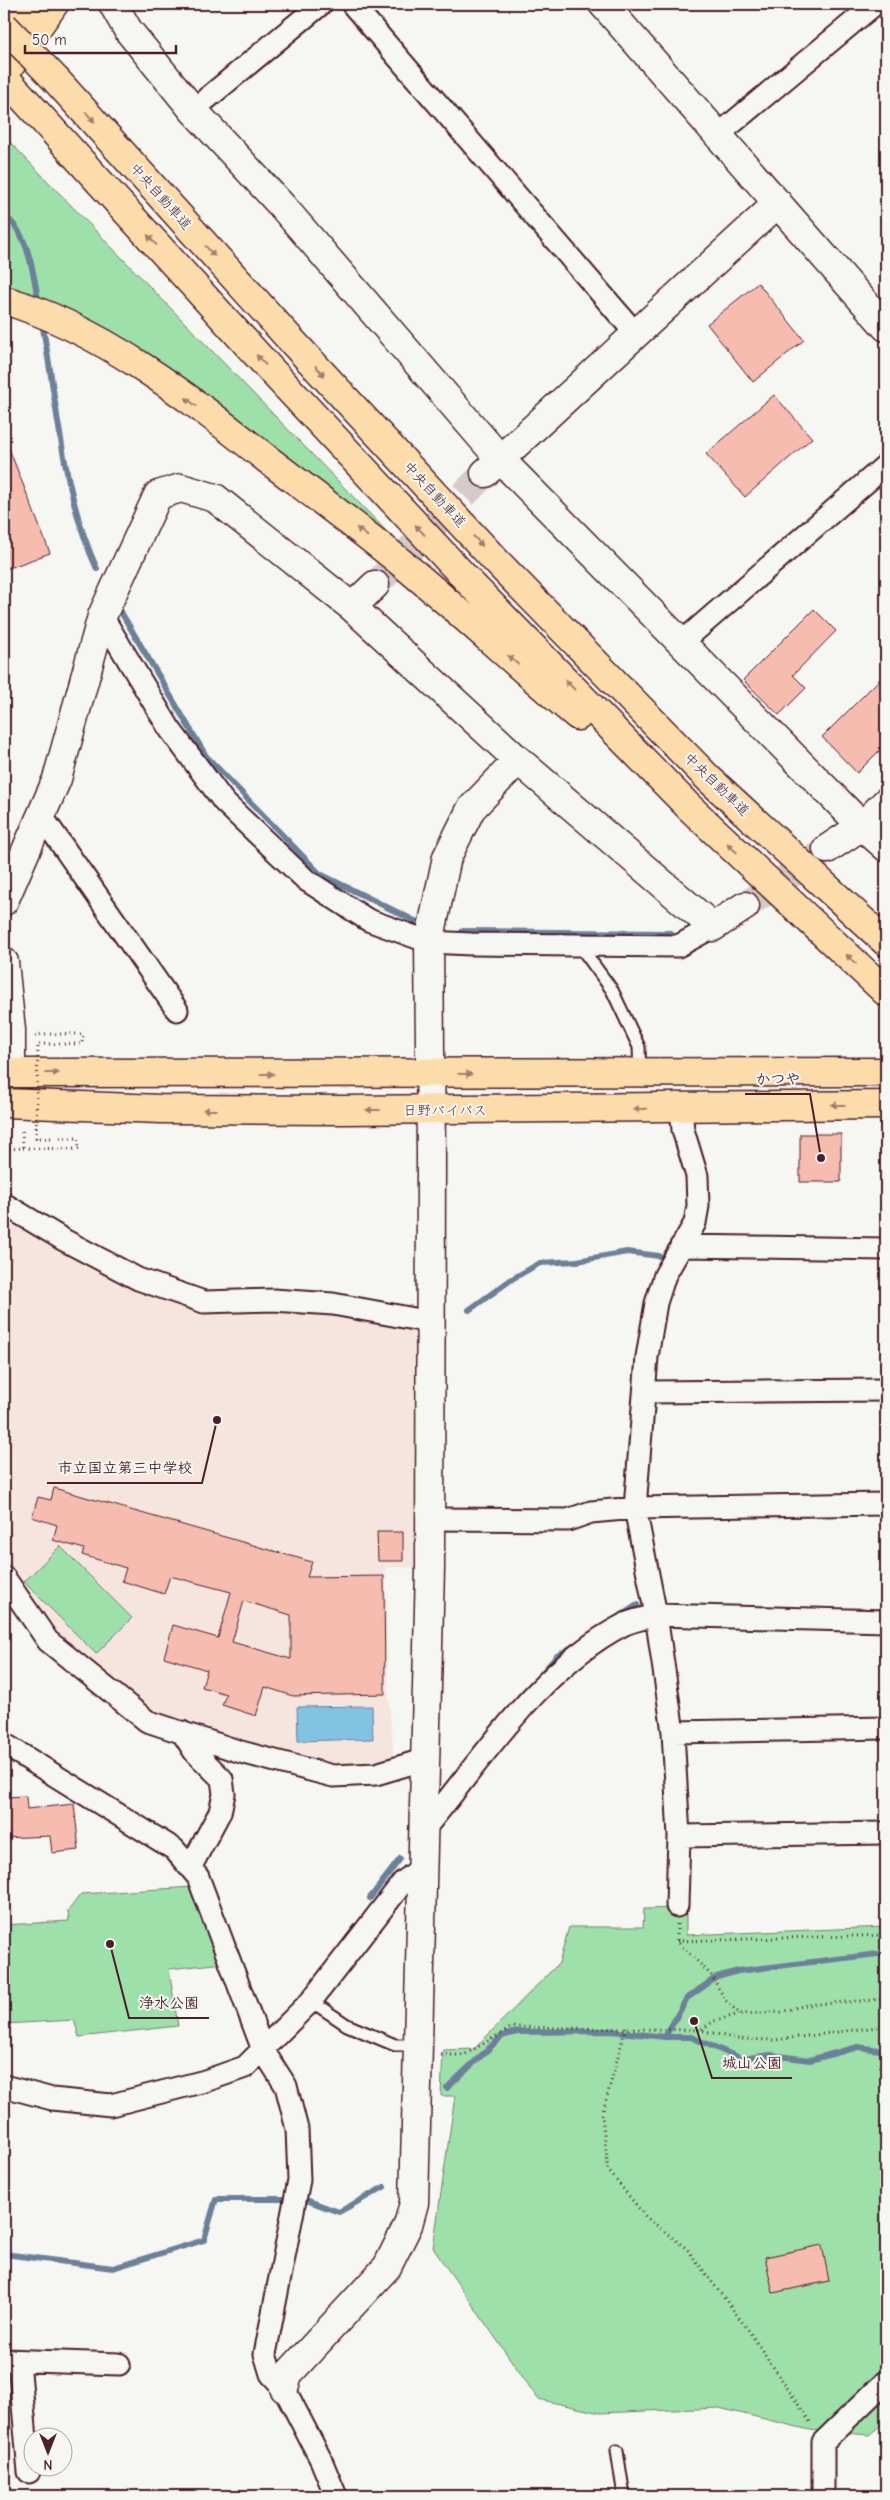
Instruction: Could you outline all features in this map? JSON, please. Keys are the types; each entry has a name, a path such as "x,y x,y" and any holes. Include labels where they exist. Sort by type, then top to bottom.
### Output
{"highway":[{"path":"4,44 30,4"},
{"path":"54,4 4,76 270,369 457,570 689,807 886,992"},
{"name":"中央自動車道","path":"4,26 57,81 290,339 496,561 710,779 886,942"},
{"path":"13,303 59,320 111,348 169,386 238,436 404,565 576,715 689,807"},
{"path":"7,1073 640,1074 886,1072"},
{"name":"日野バイパス","path":"12,1103 161,1109 431,1110 886,1105"}],"street":[{"path":"113,4 128,30 193,110 283,207 493,466 681,643 862,826 886,847"},
{"path":"193,110 321,4"},
{"path":"352,4 636,334"},
{"path":"603,4 886,327"},
{"path":"718,135 863,7"},
{"path":"493,466 778,203"},
{"path":"681,643 886,465"},
{"path":"4,901 57,779 102,616 158,495 181,488 215,498 352,608 518,760 713,927"},
{"path":"352,608 375,585"},
{"path":"102,616 168,728 224,802 306,880 368,920 429,942 580,946 678,946 713,927 745,906"},
{"path":"284,2388 288,2374 387,2268 408,2225 414,2203 425,1828 430,1519 431,1074 429,942 447,857 471,809 518,760"},
{"path":"827,849 862,826 886,802"},
{"path":"41,814 177,1010"},
{"path":"4,962 7,1073"},
{"path":"677,1906 679,1836 673,1732 656,1615 635,1508 646,1392 647,1357 656,1303 665,1275 695,1223 698,1192 697,1176 683,1130 681,1108"},
{"path":"4,1204 64,1240 138,1279 204,1302 273,1300 333,1304 431,1322"},
{"path":"681,1246 886,1249"},
{"path":"646,1392 886,1390"},
{"path":"430,1519 568,1520 591,1512 635,1508 886,1504"},
{"path":"4,1577 48,1641 147,1721 241,1752 332,1776 376,1774 426,1759"},
{"path":"425,1828 521,1711 563,1664 624,1624 656,1615 886,1621"},
{"path":"673,1732 886,1728"},
{"path":"182,1732 194,1751 222,1779 224,1794 220,1812 190,1868"},
{"path":"4,1744 174,1849 198,1876 263,2050 286,2086 297,2129 299,2180 265,2354 271,2374 284,2388 321,2460 336,2496"},
{"path":"679,1836 886,1833"},
{"path":"4,2086 52,2099 110,2105 205,2081 245,2067 312,2001 403,1882 423,1868"},
{"path":"22,2428 12,2360 119,2364"},
{"path":"823,2496 823,2442 886,2381"}],"lane":[{"path":"580,946 616,998 639,1047 640,1074"},
{"path":"312,2001 347,2025 395,2045 418,2050"},
{"path":"616,2451 624,2496"}],"path":[{"path":"4,1149 79,1148 79,1138 36,1138 38,1044 82,1044 83,1034 42,1034"},
{"path":"12,1103 23,1148"},
{"path":"677,1906 677,1940 718,1983 724,2000 740,2014"},
{"path":"677,1940 886,1935"},
{"path":"701,2030 714,2021 740,2014 781,2012 806,2005 886,1999"},
{"path":"418,2050 464,2055 512,2027 626,2027 701,2030 736,2039 774,2040 886,2026"},
{"path":"626,2027 602,2115 608,2170 646,2217 687,2249 749,2331 823,2442"}],"shaded area":[{"path":"4,1204 204,1302 431,1322 430,1568 386,1567 388,1690 395,1770 333,1776 147,1721 48,1641 4,1577"}],"green space":[{"path":"4,136 394,539 389,542 4,288"},
{"path":"60,1546 132,1618 96,1654 24,1582"},
{"path":"193,1887 223,1963 169,1969 178,2026 79,2037 74,2020 4,2024 4,1925 69,1921 68,1911 81,1894"},
{"path":"686,1908 686,1935 886,1927 886,2421 869,2435 810,2430 719,2408 600,2413 538,2399 433,2248 455,2096 441,2096 443,2050 474,2049 559,1963 569,1927 643,1927 644,1909"}],"water":[{"path":"372,1706 373,1739 298,1741 297,1707"}],"building":[{"path":"758,283 804,340 753,382 707,324"},
{"path":"774,395 812,438 745,497 706,454"},
{"path":"4,436 50,553 4,570"},
{"path":"814,609 836,631 793,675 806,688 779,715 743,680"},
{"path":"886,673 886,744 857,773 822,737"},
{"path":"800,1134 841,1134 841,1182 800,1182"},
{"path":"54,1488 312,1562 307,1577 384,1576 385,1694 293,1696 265,1687 256,1716 222,1705 226,1694 202,1687 207,1670 164,1657 173,1625 218,1638 231,1592 170,1576 164,1594 122,1581 126,1568 82,1555 84,1549 53,1540 57,1525 32,1517 38,1497 51,1500","holes":["244,1601 291,1615 291,1659 232,1642"]},
{"path":"377,1532 403,1532 403,1561 378,1561"},
{"path":"26,1796 27,1809 74,1804 79,1850 52,1853 50,1836 4,1838 4,1797"},
{"path":"822,2245 829,2281 773,2293 765,2257"}],"waterway":[{"path":"4,216 19,232 25,244 39,305"},
{"path":"42,323 68,479 85,540 97,569"},
{"path":"118,607 206,756 320,874 419,923"},
{"path":"462,931 671,933"},
{"path":"469,1310 512,1279 540,1263 577,1261 627,1252 659,1256"},
{"path":"621,1616 637,1605"},
{"path":"544,1671 557,1656 575,1645"},
{"path":"370,1898 400,1859"},
{"path":"665,2037 687,1998 717,1977 738,1971 886,1953"},
{"path":"447,2088 502,2036 517,2032 611,2031 665,2037 691,2037 742,2059 771,2055 810,2060 858,2047 886,2051"},
{"path":"306,2200 339,2212 384,2187"},
{"path":"4,2254 113,2268 204,2240 216,2199 285,2199"}],"tunnel":[{"path":"375,585 485,473"},
{"path":"745,906 822,853"}],"place":[{"name":"かつや","path":"821,1158"},
{"name":"市立国立第三中学校","path":"217,1420"},
{"name":"浄水公園","path":"110,1944"},
{"name":"城山公園","path":"694,2021"}]}
